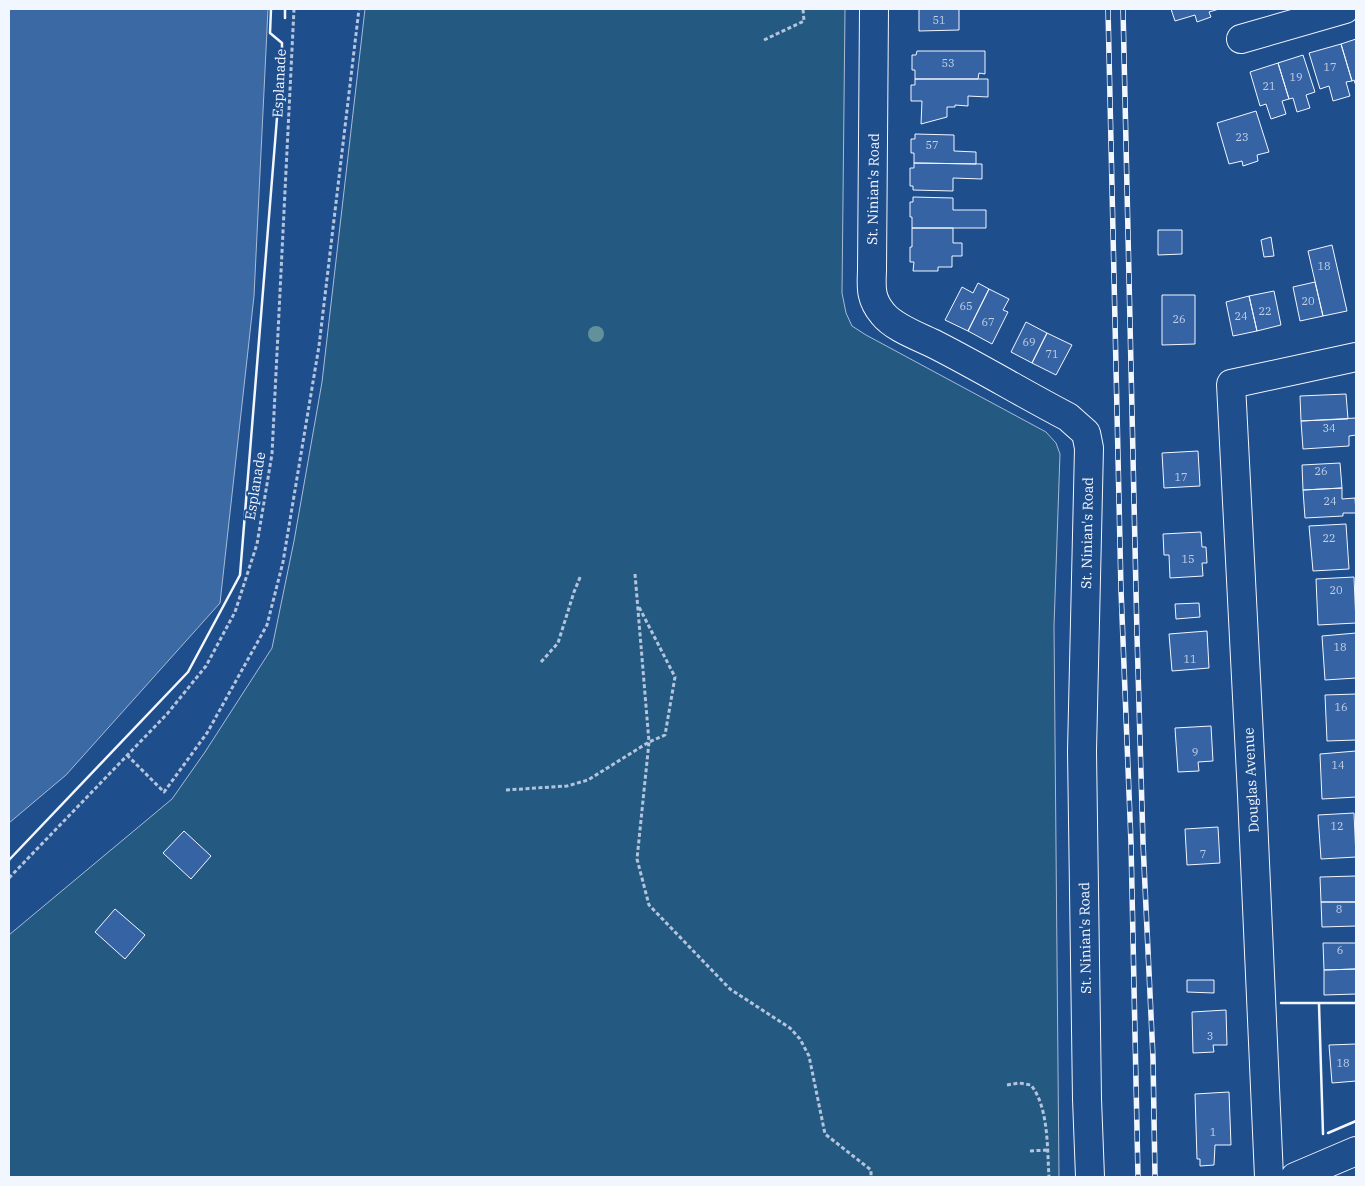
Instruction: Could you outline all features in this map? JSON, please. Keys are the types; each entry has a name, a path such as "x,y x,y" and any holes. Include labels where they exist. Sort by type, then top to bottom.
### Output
{"street":[{"name":"St. Ninian's Road","path":"874,9 872,271 870,289 876,304 884,316 897,326 1068,417 1086,433 1089,448 1082,751 1087,1099 1090,1177"},
{"path":"1241,39 1345,9"},
{"name":"Douglas Avenue","path":"1269,1177 1231,384 1356,357"},
{"path":"1295,1177 1356,1151"}],"path":[{"name":"Esplanade","path":"9,878 167,714 206,666 235,612 257,544 272,454 294,9"},
{"path":"127,755 164,792 206,733 267,625 283,562 319,346 359,9"},
{"path":"764,40 804,20 804,9"},
{"path":"635,574 649,742 637,859 649,904 730,989 790,1028 800,1039 809,1056 825,1134 871,1170 871,1177"},
{"path":"541,662 558,643 581,575"},
{"path":"506,790 567,786 588,780 649,742 665,735 674,677 638,605"},
{"path":"1007,1085 1018,1083 1031,1085 1037,1092 1044,1112 1049,1177"},
{"path":"1030,1151 1047,1150"}],"shaded area":[{"path":"9,9 268,9 254,296 220,603 66,775 9,823"},
{"path":"365,9 845,9 842,293 846,313 852,326 1046,432 1056,443 1060,454 1054,626 1059,1177 9,1177 9,935 172,799 205,752 272,648 294,541 322,382"}],"building":[{"path":"919,9 959,9 959,30 919,31"},
{"path":"1171,9 1219,9 1209,12 1211,17 1197,22 1195,15 1175,21"},
{"path":"1356,39 1356,86 1354,80 1352,81 1341,44"},
{"path":"1341,44 1352,81 1346,82 1350,96 1333,101 1329,86 1320,89 1309,53"},
{"path":"917,51 985,51 985,74 979,73 978,79 915,79 915,70 912,70 912,55 916,55"},
{"path":"1303,55 1315,92 1306,95 1310,108 1297,112 1293,98 1289,99 1278,63"},
{"path":"1278,63 1289,99 1282,101 1286,114 1271,119 1266,104 1260,106 1250,72"},
{"path":"915,79 988,79 988,97 968,96 968,106 955,105 955,107 947,107 947,117 921,124 922,101 911,101 911,85 915,85"},
{"path":"1256,111 1269,152 1257,155 1258,161 1243,166 1242,161 1229,164 1217,123"},
{"path":"915,134 954,135 954,151 976,152 976,164 914,163 914,153 911,153 911,139 915,139"},
{"path":"914,163 982,164 982,179 953,178 953,191 913,190 913,186 910,186 910,168 914,168"},
{"path":"913,197 953,198 953,210 986,210 986,228 912,228 910,202 913,202"},
{"path":"912,228 953,228 953,243 962,243 962,256 952,256 952,267 938,267 938,271 913,271 914,262 910,262"},
{"path":"1158,230 1182,230 1182,254 1158,255"},
{"path":"1271,237 1274,256 1264,257 1261,240"},
{"path":"1332,245 1347,311 1323,316 1308,251"},
{"path":"1315,282 1323,316 1300,321 1293,287"},
{"path":"978,283 989,289 968,331 945,320 962,287 973,293"},
{"path":"989,289 1009,299 1003,310 1008,312 992,344 968,331"},
{"path":"1274,291 1281,325 1257,331 1249,296"},
{"path":"1162,295 1195,295 1195,344 1162,345"},
{"path":"1249,296 1257,331 1233,336 1226,302"},
{"path":"1026,322 1047,333 1032,363 1011,352"},
{"path":"1047,333 1072,345 1056,375 1032,363"},
{"path":"1346,394 1348,419 1301,421 1300,396"},
{"path":"1356,418 1356,435 1349,436 1349,446 1303,449 1301,421"},
{"path":"1198,451 1200,486 1164,488 1162,453"},
{"path":"1340,463 1342,488 1303,490 1302,465"},
{"path":"1342,488 1342,499 1355,498 1356,513 1343,513 1343,516 1305,518 1303,490"},
{"path":"1346,524 1349,569 1313,571 1309,526"},
{"path":"1201,532 1202,547 1206,547 1207,563 1202,563 1203,576 1170,578 1169,555 1164,555 1163,534"},
{"path":"1354,577 1356,623 1318,625 1316,579"},
{"path":"1199,603 1200,617 1176,619 1175,604"},
{"path":"1207,631 1209,668 1172,671 1169,634"},
{"path":"1356,633 1356,678 1325,680 1322,636"},
{"path":"1356,694 1356,740 1327,741 1325,695"},
{"path":"1211,726 1213,761 1198,762 1199,771 1178,772 1175,728"},
{"path":"1356,751 1356,797 1322,799 1320,754"},
{"path":"1354,813 1356,857 1321,859 1318,815"},
{"path":"1218,827 1220,863 1187,865 1185,829"},
{"path":"184,831 211,856 191,879 163,853"},
{"path":"1356,876 1356,902 1321,902 1320,877"},
{"path":"1321,902 1356,902 1356,926 1322,927"},
{"path":"115,909 145,935 125,959 95,932"},
{"path":"1323,943 1356,943 1356,969 1324,970"},
{"path":"1356,969 1356,994 1324,995 1324,970"},
{"path":"1187,980 1214,980 1214,993 1187,992"},
{"path":"1226,1010 1227,1045 1213,1045 1214,1052 1193,1053 1192,1012"},
{"path":"1356,1044 1356,1081 1332,1083 1329,1045"},
{"path":"1229,1092 1231,1145 1215,1145 1214,1165 1200,1166 1200,1159 1197,1159 1195,1094"}],"railway":[{"path":"1108,9 1121,590 1131,843 1138,1177"},
{"path":"1123,9 1137,635 1143,843 1153,1058 1155,1177"}],"wall":[{"path":"9,860 188,672 240,575 282,56 282,43 270,33 271,9"},
{"path":"285,9 285,18"},
{"path":"1281,1003 1356,1003"},
{"path":"1319,1004 1323,1134"},
{"path":"1328,1133 1356,1121"}]}
